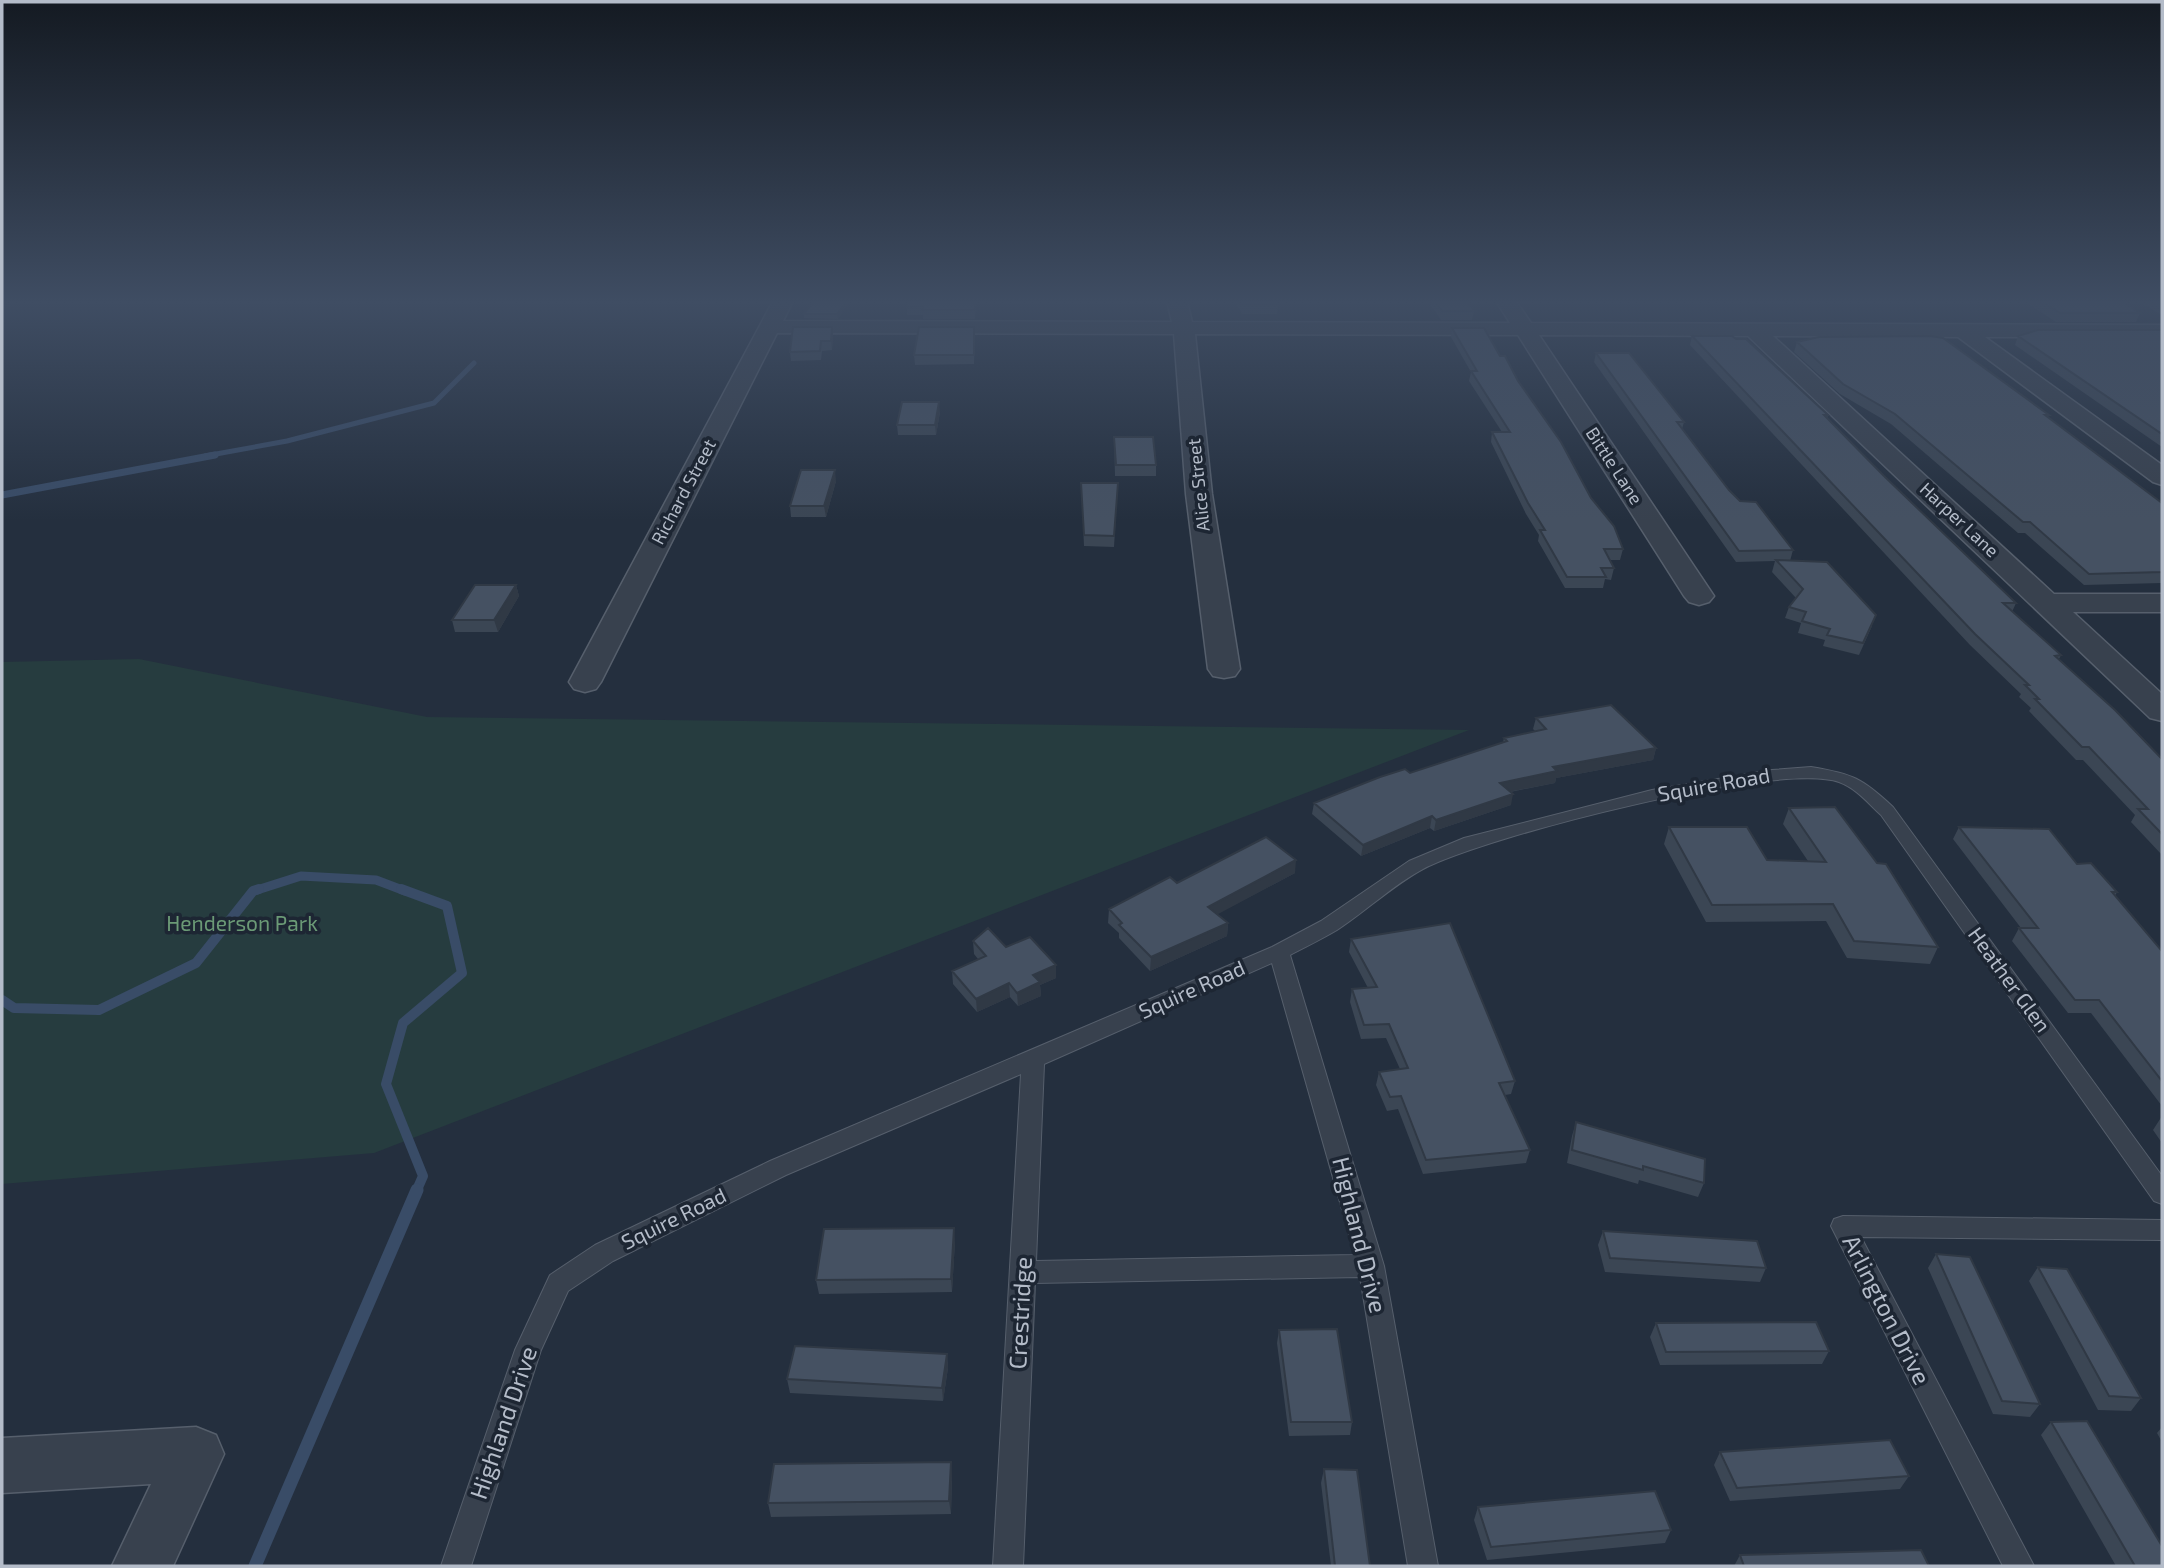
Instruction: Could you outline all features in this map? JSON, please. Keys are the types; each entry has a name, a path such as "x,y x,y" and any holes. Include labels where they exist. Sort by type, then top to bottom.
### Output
{"street":[{"name":"Richard Street","path":"585,682 746,374"},
{"name":"Alice Street","path":"1188,374 1199,494 1224,669"},
{"name":"Bittle Lane","path":"1553,374 1699,596"},
{"name":"Harper Lane","path":"1802,374 2162,711"},
{"path":"2023,374 2162,477"},
{"path":"2049,603 2162,603"},
{"path":"2,1466 196,1454 142,1566"}],"lane":[{"name":"Squire Road","path":"559,1283 604,1253 778,1168 1033,1060 1279,951 1328,926 1416,865 1471,842 1713,783 1811,772 1845,778"},
{"name":"Heather Glen","path":"1845,778 1861,787 1886,811 2162,1194"},
{"name":"Highland Drive","path":"1279,951 1371,1266 1423,1566"},
{"name":"Crestridge","path":"1008,1566 1033,1060"},
{"name":"Arlington Drive","path":"2018,1566 1843,1226 2162,1230"},
{"path":"1023,1272 1371,1266"},
{"name":"Highland Drive","path":"456,1566 528,1350 559,1283"}],"green space":[{"name":"Henderson Park","path":"139,659 427,717 1469,730 374,1153 2,1184 2,662"}],"building":[{"path":"1473,374 1514,374 1561,442 1591,498 1614,526 1623,549 1604,549 1614,568 1601,568 1606,577 1567,577 1540,530 1545,530 1528,503 1492,432 1510,432"},
{"path":"1611,374 1646,374 1684,422 1677,422 1729,490 1740,501 1756,502 1793,550 1739,551"},
{"path":"1728,374 1784,374 1828,415 1824,415 1884,476 2016,603 2003,603 2061,655 2055,656 2115,710 2162,759 2162,834 2138,809 2148,809 2089,747 2082,747 2035,699 2039,699 2025,685 2029,685 1975,634"},
{"path":"1832,374 1993,374 2162,503 2162,572 2089,574 2030,522 2023,522 1895,414 1843,384"},
{"path":"2074,374 2162,374 2162,434"},
{"path":"902,402 939,402 935,425 897,425"},
{"path":"1114,437 1153,437 1156,465 1116,465"},
{"path":"801,470 835,470 824,506 790,506"},
{"path":"1081,483 1118,483 1114,536 1084,535"},
{"path":"1776,560 1827,562 1876,615 1863,643 1827,635 1830,629 1802,621 1806,612 1789,607 1803,589"},
{"path":"475,585 516,585 494,620 452,620"},
{"path":"1611,705 1656,748 1553,767 1557,771 1500,783 1513,794 1436,820 1432,816 1363,845 1314,803 1405,769 1410,773 1507,741 1504,738 1546,729 1536,718"},
{"path":"1835,807 1877,863 1886,864 1938,947 1854,941 1833,904 1712,905 1669,827 1747,827 1767,860 1826,862 1789,808"},
{"path":"1959,827 2049,829 2077,864 2091,863 2117,892 2112,892 2162,951 2162,1081 2099,1000 2075,1000 2019,928 2038,928"},
{"path":"1266,837 1296,860 1208,907 1228,923 1151,957 1119,925 1122,923 1109,909 1170,877 1177,883"},
{"path":"1450,923 1515,1081 1499,1083 1530,1150 1426,1160 1401,1096 1390,1097 1379,1072 1408,1068 1389,1024 1364,1025 1352,989 1377,987 1351,939"},
{"path":"988,928 1006,947 1030,937 1056,965 1033,975 1040,982 1017,993 1009,983 976,999 952,971 986,956 973,941"},
{"path":"1576,1122 1705,1159 1704,1183 1643,1166 1643,1170 1572,1150"},
{"path":"954,1228 951,1279 816,1280 824,1229"},
{"path":"1603,1231 1757,1241 1766,1268 1610,1258"},
{"path":"1936,1254 1970,1257 2040,1404 2002,1401"},
{"path":"2038,1267 2067,1269 2141,1398 2109,1396"},
{"path":"1816,1322 1829,1351 1666,1352 1656,1323"},
{"path":"1337,1329 1352,1422 1291,1422 1279,1330"},
{"path":"795,1346 947,1354 942,1388 787,1379"},
{"path":"2087,1421 2162,1546 2162,1566 2135,1566 2051,1422"},
{"path":"1890,1440 1909,1476 1737,1488 1720,1452"},
{"path":"951,1462 949,1501 768,1503 774,1464"},
{"path":"1324,1469 1357,1470 1370,1566 1335,1566"},
{"path":"1655,1491 1671,1530 1491,1547 1478,1507"},
{"path":"1921,1550 1929,1566 1744,1566 1740,1555"}],"waterway":[{"path":"205,456 287,441 434,403 463,374"},
{"path":"2,495 215,455"},
{"path":"254,891 301,876 376,880 405,891"},
{"path":"2,1000 14,1008 99,1010 196,963 253,891 259,889"},
{"path":"401,889 447,906 462,973 403,1023 386,1084 423,1176 416,1192"},
{"path":"255,1566 417,1190"}]}
